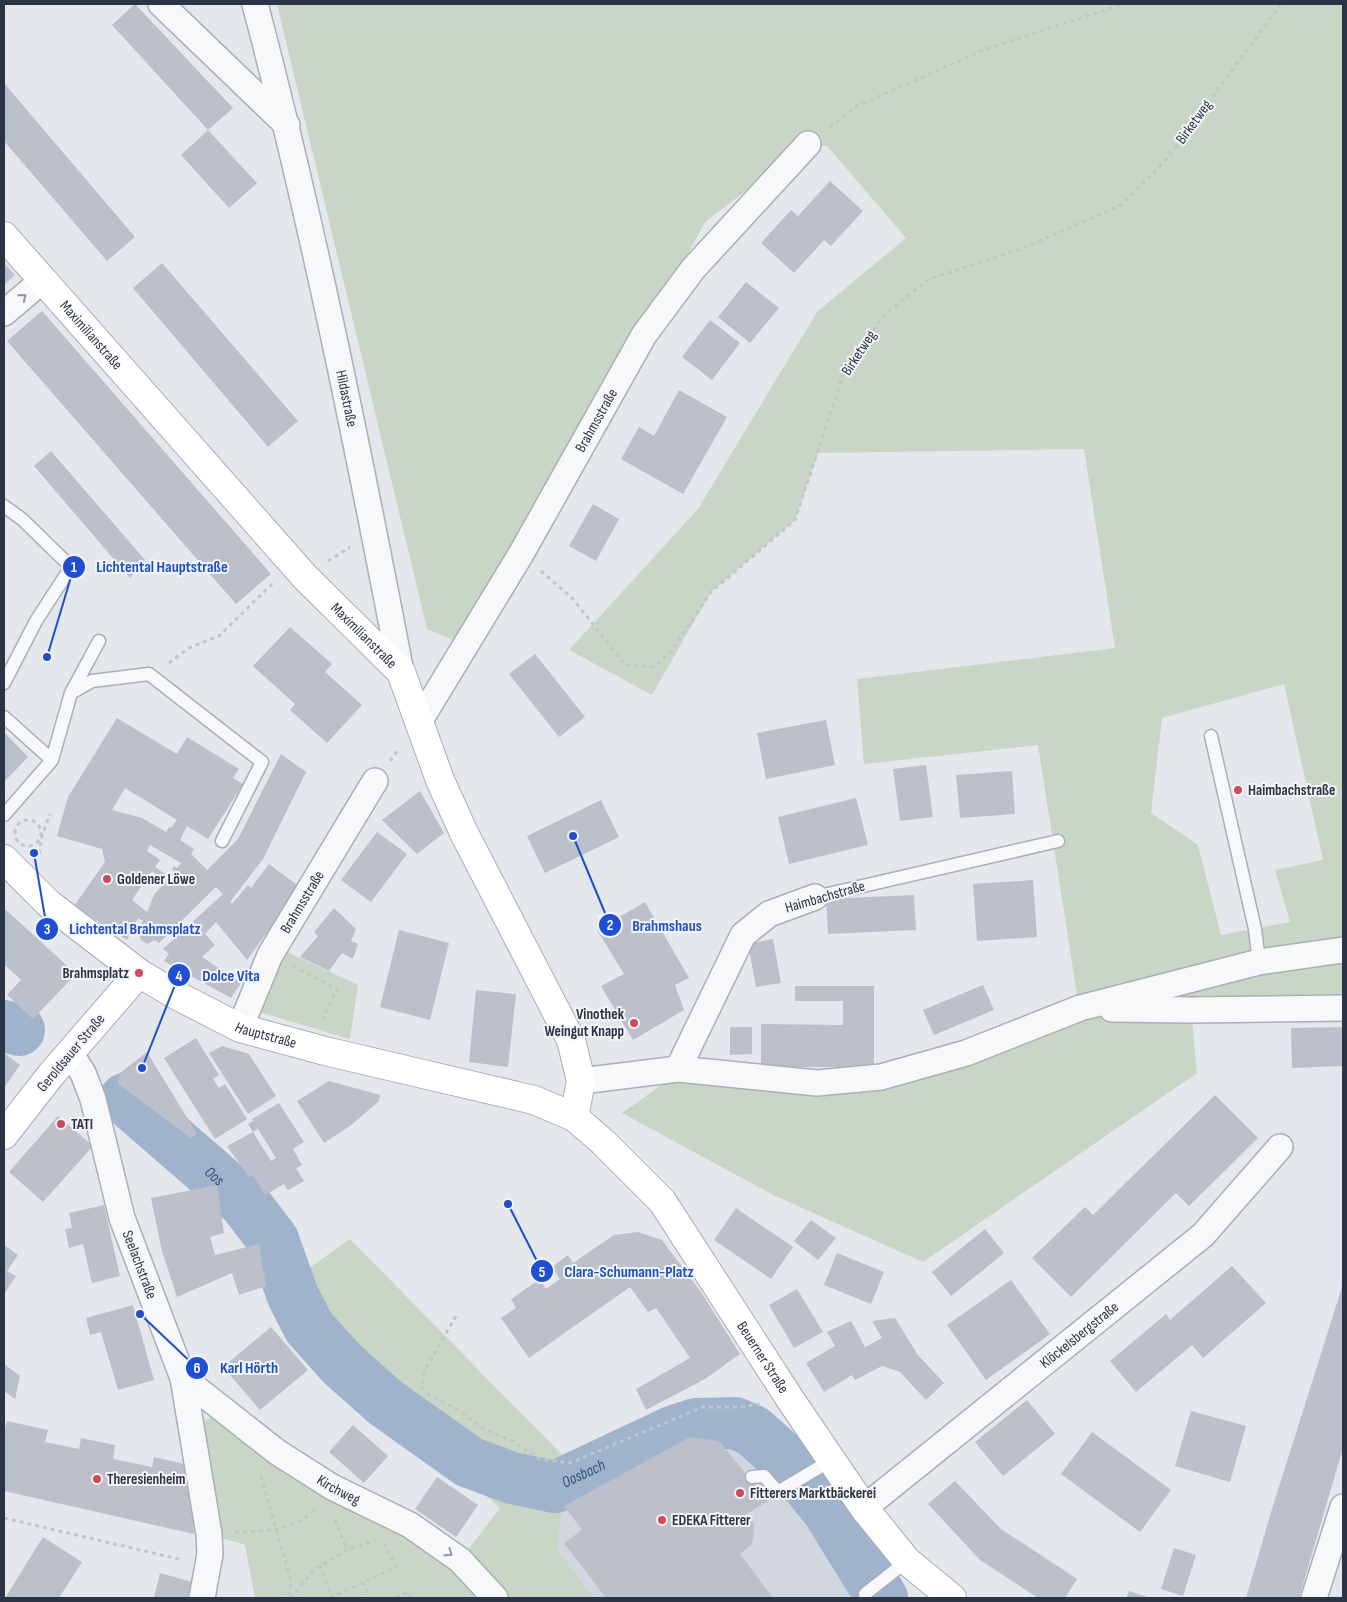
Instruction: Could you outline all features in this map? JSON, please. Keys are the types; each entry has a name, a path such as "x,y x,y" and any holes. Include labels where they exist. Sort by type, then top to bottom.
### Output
{"main road":[{"name":"Maximilianstraße","path":"4,236 299,570 400,672 440,780 464,833 571,1040 581,1080 574,1117"},
{"name":"Hauptstraße","path":"4,859 48,903 139,973 174,994 240,1028 325,1051 534,1100 574,1117"},
{"name":"Geroldsauer Straße","path":"4,1135 70,1053 139,973"},
{"name":"Beuerner Straße","path":"574,1117 603,1142 662,1201 790,1399 833,1459 900,1568 952,1598"}],"street":[{"path":"161,4 287,125"},
{"name":"Hildastraße","path":"255,4 287,125 374,531 400,672"},
{"name":"Brahmsstraße","path":"418,722 521,554 644,335 693,269 808,144"},
{"path":"4,313 42,281"},
{"name":"Brahmsstraße","path":"240,1028 270,955 375,782"},
{"name":"Haimbachstraße","path":"678,1069 743,935 769,914 815,896"},
{"path":"581,1080 678,1069 817,1083 881,1077 966,1053 1080,1008 1259,962 1343,950"},
{"path":"1080,1008 1190,1010 1343,1008"},
{"name":"Seelachstraße","path":"70,1053 83,1073 93,1098 122,1218 183,1378 209,1534 208,1566 202,1598"},
{"name":"Klöckelsbergstraße","path":"864,1508 1202,1235 1280,1147"},
{"name":"Kirchweg","path":"183,1378 329,1492 410,1525 460,1560 495,1598"},
{"path":"1314,1598 1343,1507"}],"lane":[{"path":"4,506 23,520 71,567 36,621 4,683"},
{"path":"4,814 52,760 71,693 98,641"},
{"path":"71,693 92,681 149,674 262,762 222,841"},
{"path":"4,717 52,760"},
{"path":"1211,736 1255,928 1259,962"},
{"name":"Haimbachstraße","path":"815,896 1058,841"},
{"path":"752,1477 764,1476 778,1492 833,1459"},
{"path":"865,1594 900,1568"}],"path":[{"path":"808,144 857,106 986,49 1123,4"},
{"name":"Birketweg","path":"521,554 573,599 626,664 655,667 671,652 712,592 794,520 844,375 883,316 929,279 1020,249 1121,205 1165,161 1281,4"},
{"path":"171,662 188,648 219,636 299,570 374,531"},
{"path":"34,890 42,836 50,814"},
{"path":"32,820 40,827 42,836 36,844 26,845 17,839 15,829 21,821 32,820"},
{"path":"270,955 337,989 323,1018"},
{"path":"456,1316 424,1372 422,1388 429,1395 457,1408 482,1428 510,1440 538,1459 570,1462 704,1407 740,1407 790,1399"},
{"path":"261,1475 291,1582 289,1598"},
{"path":"209,1534 276,1530 308,1518 329,1492"},
{"path":"329,1492 348,1550"},
{"path":"4,1518 208,1566"},
{"path":"289,1598 309,1574 320,1566 348,1550 381,1538 396,1567 332,1597 320,1566"},
{"path":"363,1582 370,1598"},
{"path":"396,1598 408,1592 411,1598"}],"shaded area":[{"path":"703,1407 763,1417 885,1561 903,1598 594,1598 557,1549 570,1463"}],"green space":[{"path":"277,4 1343,4 1343,1003 1191,1011 1197,1073 923,1262 773,1195 622,1113 664,1083 817,1083 1079,1008 1038,745 864,764 857,679 1115,648 1084,449 818,453 795,520 711,592 652,695 569,650 698,509 817,312 906,238 827,146 808,144 706,221 521,554 453,640 427,629","holes":["1284,684 1323,860 1275,870 1290,922 1221,935 1198,845 1151,813 1162,718"]},
{"path":"283,950 358,985 350,1039 256,1011"},
{"path":"350,1239 570,1463 557,1549 594,1598 255,1598 245,1545 209,1534 193,1431 221,1409 460,1560 500,1508 265,1299"}],"building":[{"path":"135,4 233,108 208,130 112,25"},
{"path":"4,83 135,237 107,261 4,141"},
{"path":"208,130 257,183 229,208 181,155"},
{"path":"830,181 863,211 831,246 824,240 794,273 761,243 791,210 798,216"},
{"path":"4,263 15,275 4,285"},
{"path":"162,263 298,421 268,447 133,288"},
{"path":"746,282 779,308 750,343 718,317"},
{"path":"42,311 271,574 236,604 7,341"},
{"path":"710,320 740,343 712,380 682,357"},
{"path":"679,390 727,417 683,494 621,459 639,427 654,436"},
{"path":"51,451 145,560 130,578 34,466"},
{"path":"593,504 619,519 596,561 569,546"},
{"path":"290,627 332,664 325,672 362,705 327,743 290,710 295,704 253,666"},
{"path":"535,654 585,717 559,737 509,674"},
{"path":"117,718 177,754 187,737 239,769 233,778 243,784 208,839 187,826 180,840 194,849 191,854 207,870 238,839 281,754 306,772 263,859 230,902 232,904 248,885 251,888 269,864 300,887 247,960 216,922 205,934 215,945 202,957 241,983 231,998 164,961 169,954 163,949 223,894 216,887 159,943 155,940 147,944 142,941 140,938 142,930 139,927 143,921 138,918 127,940 74,906 105,862 102,849 57,836 68,797","holes":["125,788 177,820 166,832 142,818 112,810","150,845 181,863 177,868 174,866 172,869 174,871 169,877 155,867 160,860 147,851","152,871 166,881 154,895 147,912 132,900"]},
{"path":"826,720 835,765 766,779 757,733"},
{"path":"4,732 28,757 4,782"},
{"path":"926,765 933,817 900,821 893,769"},
{"path":"1012,771 1015,814 960,818 956,775"},
{"path":"420,791 444,833 417,854 382,820"},
{"path":"856,798 868,845 789,864 778,817"},
{"path":"601,800 619,837 545,873 527,836"},
{"path":"377,832 407,854 371,902 341,880"},
{"path":"1033,880 1037,937 977,941 973,884"},
{"path":"914,895 916,930 828,934 826,899"},
{"path":"645,902 689,978 675,985 684,1010 633,1040 601,986 624,974 597,930"},
{"path":"4,908 76,974 33,1019 7,995 21,980 4,964"},
{"path":"334,908 356,929 351,941 358,944 353,959 342,953 329,971 300,957 318,936 314,932"},
{"path":"399,930 449,943 430,1020 380,1007"},
{"path":"773,939 781,983 756,987 748,944"},
{"path":"983,985 994,1010 934,1035 923,1010"},
{"path":"795,986 874,986 874,1067 761,1067 761,1024 843,1025 843,1001 795,1001"},
{"path":"476,990 516,994 508,1067 469,1062"},
{"path":"730,1027 752,1027 752,1054 730,1055"},
{"path":"1343,1027 1343,1066 1292,1068 1291,1028"},
{"path":"196,1038 219,1075 213,1079 219,1088 225,1084 247,1119 215,1139 164,1058"},
{"path":"222,1046 249,1054 276,1096 248,1114 209,1053"},
{"path":"147,1052 197,1134 191,1138 118,1084 120,1073"},
{"path":"4,1053 20,1065 4,1088"},
{"path":"329,1081 380,1095 379,1101 350,1126 324,1143 297,1101"},
{"path":"1215,1095 1258,1138 1189,1206 1176,1193 1071,1297 1032,1258 1085,1207 1093,1215"},
{"path":"279,1103 304,1142 293,1149 302,1165 296,1168 304,1181 288,1190 284,1184 265,1195 253,1175 249,1177 227,1146 253,1132 248,1124 253,1121 252,1119","holes":["258,1129 276,1158 271,1161 253,1132"]},
{"path":"58,1116 93,1146 43,1202 9,1172"},
{"path":"217,1185 224,1233 210,1237 215,1255 259,1244 266,1286 239,1295 232,1273 177,1297 162,1251 151,1198"},
{"path":"104,1205 120,1276 92,1283 83,1244 69,1248 65,1229 72,1228 69,1213"},
{"path":"736,1208 793,1247 771,1279 714,1240"},
{"path":"811,1220 836,1238 818,1260 794,1241"},
{"path":"985,1229 1004,1253 951,1296 932,1272"},
{"path":"638,1232 662,1240 701,1292 740,1354 705,1379 646,1410 636,1389 690,1358 656,1308 648,1312 630,1287 529,1358 501,1318 516,1308 511,1299 540,1279 546,1289 560,1279 552,1267 568,1255 573,1263 614,1235"},
{"path":"4,1245 18,1255 7,1271 16,1276 4,1294"},
{"path":"837,1253 884,1272 871,1304 824,1285"},
{"path":"1232,1266 1266,1303 1203,1358 1192,1345 1136,1392 1110,1361 1166,1314 1170,1320"},
{"path":"1011,1280 1050,1334 986,1380 947,1325"},
{"path":"1343,1284 1343,1448 1299,1598 1246,1598 1272,1509"},
{"path":"797,1289 823,1332 794,1348 769,1305"},
{"path":"133,1305 154,1380 118,1390 101,1332 90,1335 86,1318"},
{"path":"895,1318 918,1355 944,1383 926,1400 900,1372 882,1366 855,1380 852,1375 824,1392 806,1363 835,1346 827,1332 851,1321 865,1347 882,1338 872,1321"},
{"path":"271,1327 308,1370 260,1410 223,1367"},
{"path":"4,1364 20,1376 15,1399 4,1391"},
{"path":"1027,1400 1055,1434 1003,1476 975,1442"},
{"path":"1191,1411 1246,1426 1230,1482 1175,1466"},
{"name":"Theresienheim","path":"7,1421 48,1430 45,1442 79,1449 81,1438 115,1445 113,1459 152,1467 154,1457 189,1465 194,1534 4,1491 4,1432"},
{"path":"353,1425 388,1456 364,1483 329,1452"},
{"path":"1092,1432 1171,1490 1140,1532 1061,1474"},
{"name":"EDEKA Fitterer","path":"690,1437 719,1441 768,1501 745,1515 754,1524 753,1538 752,1544 740,1554 773,1598 606,1598 564,1543 582,1530 564,1506"},
{"path":"437,1477 478,1505 456,1537 415,1509"},
{"path":"955,1481 1001,1529 1077,1579 1065,1598 1038,1598 980,1560 928,1504"},
{"path":"43,1537 82,1562 59,1598 5,1598"},
{"path":"1174,1548 1196,1555 1183,1596 1161,1589"},
{"path":"160,1573 192,1582 187,1598 154,1598"},
{"path":"1129,1591 1151,1598 1126,1598"}],"waterway":[{"name":"Oos","path":"4,1026 19,1030"},
{"name":"Oosbach","path":"125,1099 244,1202 273,1240 293,1296 309,1327 342,1364 386,1403 469,1462 512,1478 555,1487 672,1432 696,1424 735,1423 753,1431 791,1465 827,1509 882,1598"}],"place":[{"name":"Lichtental Hauptstraße","path":"47,657"},
{"name":"Haimbachstraße","path":"1238,790"},
{"name":"Brahmshaus","path":"573,836"},
{"name":"Lichtental Brahmsplatz","path":"34,853"},
{"name":"Goldener Löwe","path":"107,879"},
{"name":"Brahmsplatz","path":"139,973"},
{"name":"Vinothek Weingut Knapp","path":"634,1023"},
{"name":"Dolce Vita","path":"142,1068"},
{"name":"TATI","path":"61,1124"},
{"name":"Clara-Schumann-Platz","path":"508,1204"},
{"name":"Karl Hörth","path":"140,1314"},
{"name":"Theresienheim","path":"97,1479"},
{"name":"Fitterers Marktbäckerei","path":"740,1493"},
{"name":"EDEKA Fitterer","path":"662,1520"}]}
